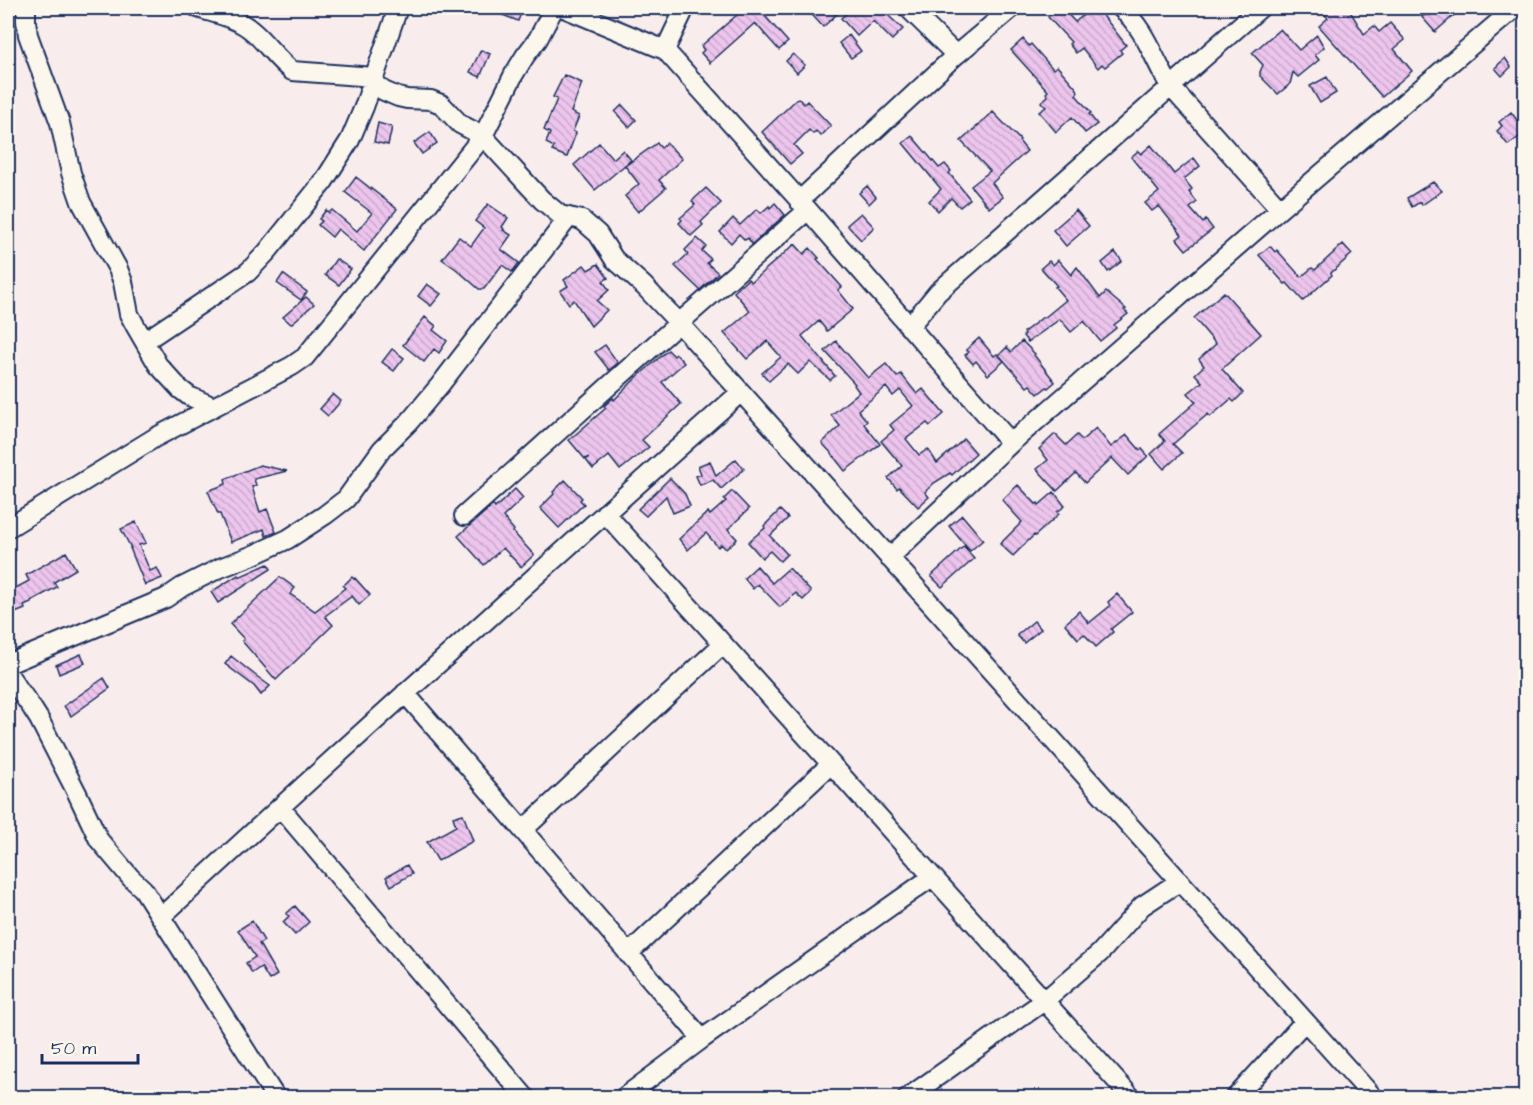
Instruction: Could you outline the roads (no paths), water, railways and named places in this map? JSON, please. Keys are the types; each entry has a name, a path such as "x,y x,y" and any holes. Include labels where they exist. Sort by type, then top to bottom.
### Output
{"street":[{"path":"26,8 28,35 60,123 71,173 81,202 118,269 129,314 158,364 180,389 189,396 214,407"},
{"path":"198,8 242,23 253,31 292,71 373,80 384,91 398,97 431,100 441,104 460,124 483,136 542,200 560,215 582,220 598,234 614,259 645,286 679,323 1374,1098"},
{"path":"145,341 248,272 324,182 350,140 398,8"},
{"path":"8,528 156,437 305,357 483,136 514,74 538,39 554,8"},
{"path":"564,8 665,50 1011,443"},
{"path":"665,50 685,8"},
{"path":"908,8 956,55"},
{"path":"464,516 679,323 956,55 1012,8"},
{"path":"1121,8 1142,31 1170,86 1280,209"},
{"path":"909,327 938,292 1260,8"},
{"path":"889,558 1011,443 1515,8"},
{"path":"8,664 166,598 219,568 288,539 346,499 382,449 409,423 440,385 569,217"},
{"path":"162,916 405,693 741,392"},
{"path":"605,513 1132,1098"},
{"path":"523,830 723,644"},
{"path":"8,674 39,719 99,840 143,889 162,916 276,1098"},
{"path":"405,693 702,1039"},
{"path":"628,954 831,764"},
{"path":"280,807 526,1098"},
{"path":"623,1098 702,1039 932,877"},
{"path":"907,1098 1044,1001 1100,953 1142,906 1180,881"},
{"path":"1235,1098 1305,1021"}]}
